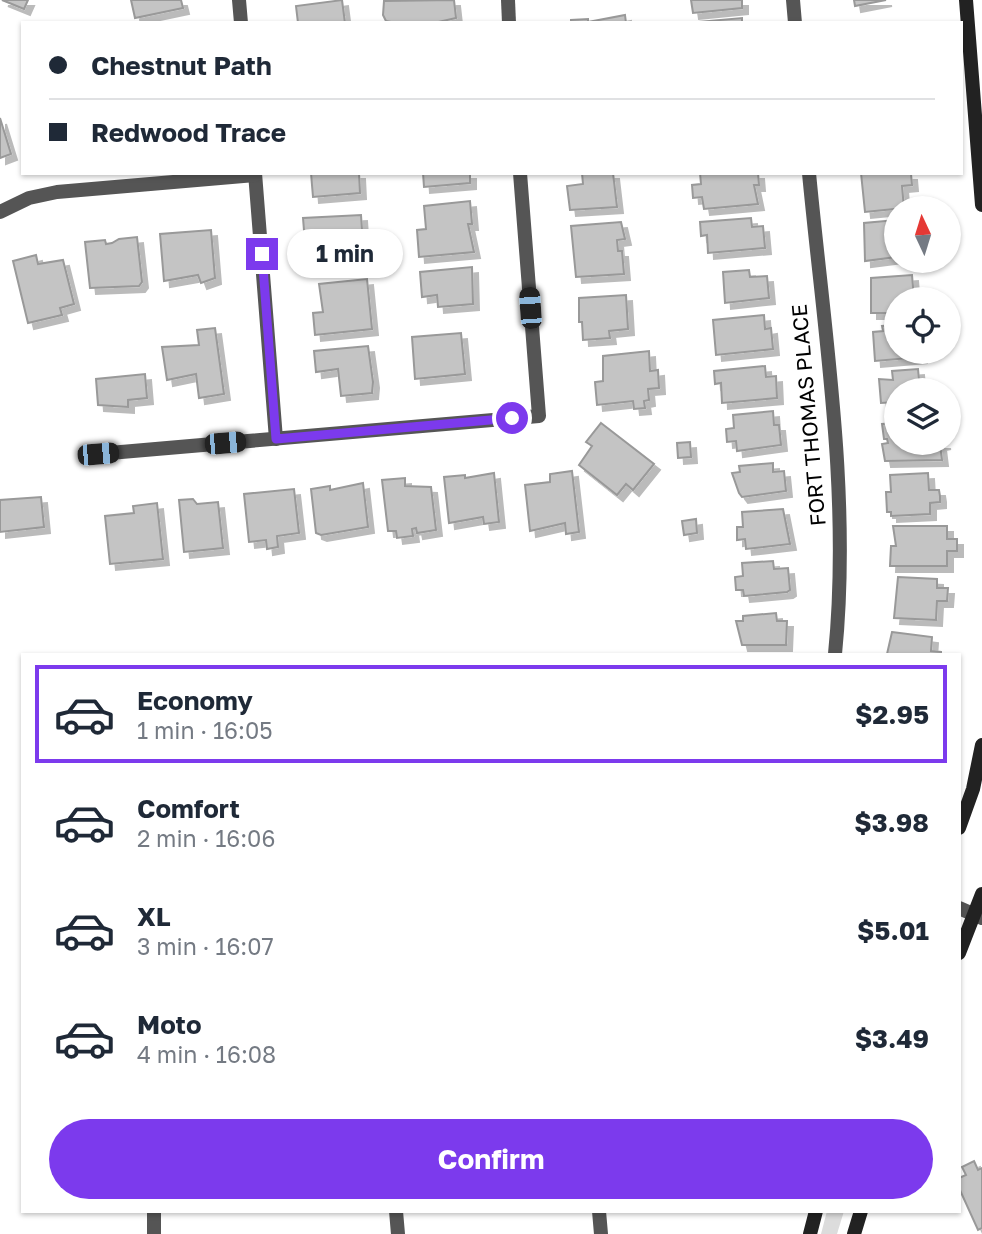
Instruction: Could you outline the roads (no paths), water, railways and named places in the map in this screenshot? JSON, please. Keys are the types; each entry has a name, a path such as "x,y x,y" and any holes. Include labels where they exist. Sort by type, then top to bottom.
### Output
{"street":[{"path":"239,0 242,21"},
{"path":"508,0 509,21"},
{"path":"793,0 795,21"},
{"path":"966,0 978,95 982,205"},
{"path":"0,212 29,198 57,192 244,175"},
{"path":"255,175 276,439"},
{"path":"98,454 539,416 520,175"},
{"name":"FORT THOMAS PLACE","path":"809,175 840,506 841,576 835,653"},
{"path":"961,822 973,789 982,745"},
{"path":"961,949 978,917 982,894"},
{"path":"961,909 978,917"},
{"path":"154,1213 154,1234"},
{"path":"396,1213 398,1234"},
{"path":"598,1213 601,1234"},
{"path":"810,1234 815,1213"},
{"path":"854,1234 861,1213"}]}
